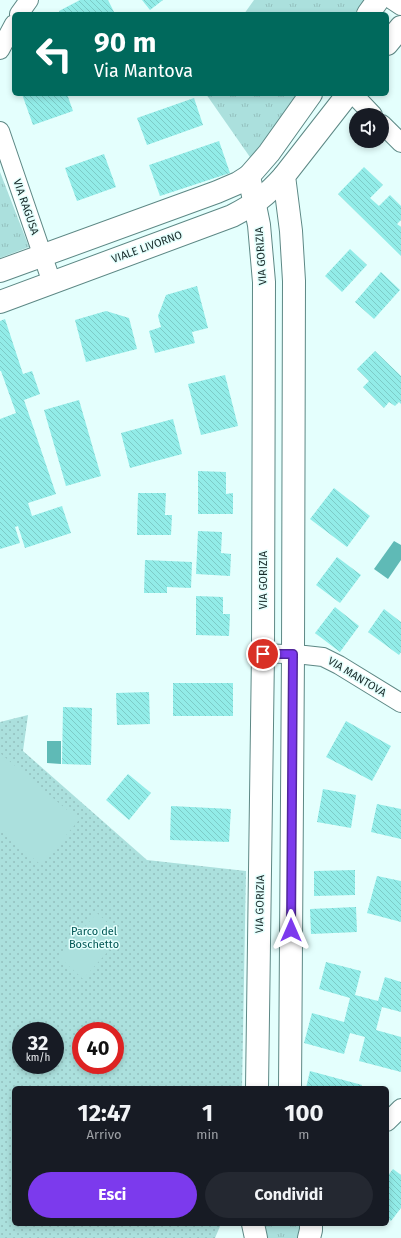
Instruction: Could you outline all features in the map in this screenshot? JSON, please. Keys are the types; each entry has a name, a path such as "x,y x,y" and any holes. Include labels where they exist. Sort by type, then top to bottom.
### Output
{"street":[{"path":"20,12 29,0"},
{"path":"369,12 378,0"},
{"path":"392,0 401,6"},
{"path":"389,42 401,27"},
{"path":"0,50 12,28"},
{"path":"0,271 238,183 249,176 270,153 309,96"},
{"path":"290,1086 294,276 289,213 284,176 346,96"},
{"path":"355,96 367,108"},
{"name":"VIA RAGUSA","path":"0,131 52,282"},
{"path":"389,131 401,143"},
{"name":"VIA GORIZIA","path":"249,176 256,204 261,238 264,282 263,654 257,1086"},
{"name":"VIALE LIVORNO","path":"0,302 224,219 256,204 270,192 284,176"},
{"name":"VIA MANTOVA","path":"263,654 317,656 329,660 401,703"},
{"path":"389,1120 401,1108"},
{"path":"253,1226 256,1238"},
{"path":"310,1238 311,1226"}],"green space":[{"path":"254,0 365,0 356,12 245,12"},
{"path":"207,96 297,96 252,160"},
{"path":"0,172 29,247 0,258"},
{"name":"Parco del Boschetto","path":"28,715 23,751 147,860 246,871 242,1086 12,1086 12,1226 220,1226 215,1238 0,1238 0,722"},
{"path":"0,753 79,820 41,865 0,830"},
{"path":"97,913 122,936 83,979 58,956"},
{"path":"259,1226 305,1226 303,1238 262,1238"}],"shaded area":[{"path":"394,541 401,545 401,560 388,579 374,569"},
{"path":"47,741 61,741 61,764 47,763"}],"building":[{"path":"80,0 108,0 114,12 60,12 59,11"},
{"path":"142,0 163,0 150,10"},
{"path":"23,96 68,96 73,111 33,125"},
{"path":"194,98 203,125 147,145 137,118"},
{"path":"219,141 230,173 160,196 149,165"},
{"path":"104,154 116,187 77,201 65,168"},
{"path":"364,167 383,185 370,198 379,206 390,195 401,206 401,220 397,224 401,227 401,256 338,194"},
{"path":"350,249 367,265 342,292 325,276"},
{"path":"381,272 400,290 374,319 355,302"},
{"path":"197,286 208,328 192,332 195,343 155,353 149,331 161,327 158,316 166,295"},
{"path":"106,311 129,318 137,349 86,362 75,320"},
{"path":"5,319 23,374 32,371 40,394 24,400 56,494 28,503 32,516 62,506 71,533 25,548 18,526 15,527 20,543 0,549 0,419 16,413 0,371 0,321"},
{"path":"375,351 401,376 401,404 399,402 395,406 389,402 384,408 363,387 369,381 357,369"},
{"path":"225,375 238,426 201,435 188,384"},
{"path":"79,400 101,476 66,486 44,410"},
{"path":"173,419 182,454 130,468 121,433"},
{"path":"198,471 226,472 226,494 233,493 233,514 198,514"},
{"path":"334,488 370,516 347,547 310,519"},
{"path":"138,493 166,493 165,515 172,515 171,535 137,535"},
{"path":"198,531 222,532 221,553 231,554 230,576 196,574"},
{"path":"337,557 361,575 340,603 316,585"},
{"path":"145,560 192,562 191,588 167,587 167,593 144,593"},
{"path":"196,596 223,597 223,614 230,614 229,636 196,635"},
{"path":"335,607 359,626 340,652 315,633"},
{"path":"384,609 401,622 401,652 399,655 368,632"},
{"path":"173,683 233,683 233,716 173,716"},
{"path":"149,692 150,724 117,725 116,693"},
{"path":"63,707 92,708 91,765 62,764"},
{"path":"346,721 391,746 372,781 326,757"},
{"path":"128,774 151,793 129,820 106,800"},
{"path":"323,789 356,795 351,828 317,822"},
{"path":"377,804 401,809 401,839 371,832"},
{"path":"171,806 231,809 229,842 170,840"},
{"path":"355,870 355,895 314,896 314,871"},
{"path":"377,876 401,881 401,922 367,913"},
{"path":"356,907 357,932 311,934 310,909"},
{"path":"326,962 361,971 355,995 378,1001 385,977 401,982 401,1012 382,1007 376,1030 401,1037 401,1072 359,1061 365,1037 350,1033 344,1054 304,1043 312,1013 344,1022 350,998 319,989"},
{"path":"310,1071 362,1085 362,1086 306,1086"},
{"path":"393,1169 401,1175 401,1208 391,1221 389,1220 389,1174"}],"route":[{"path":"263,654 293,654 291,930"}]}
